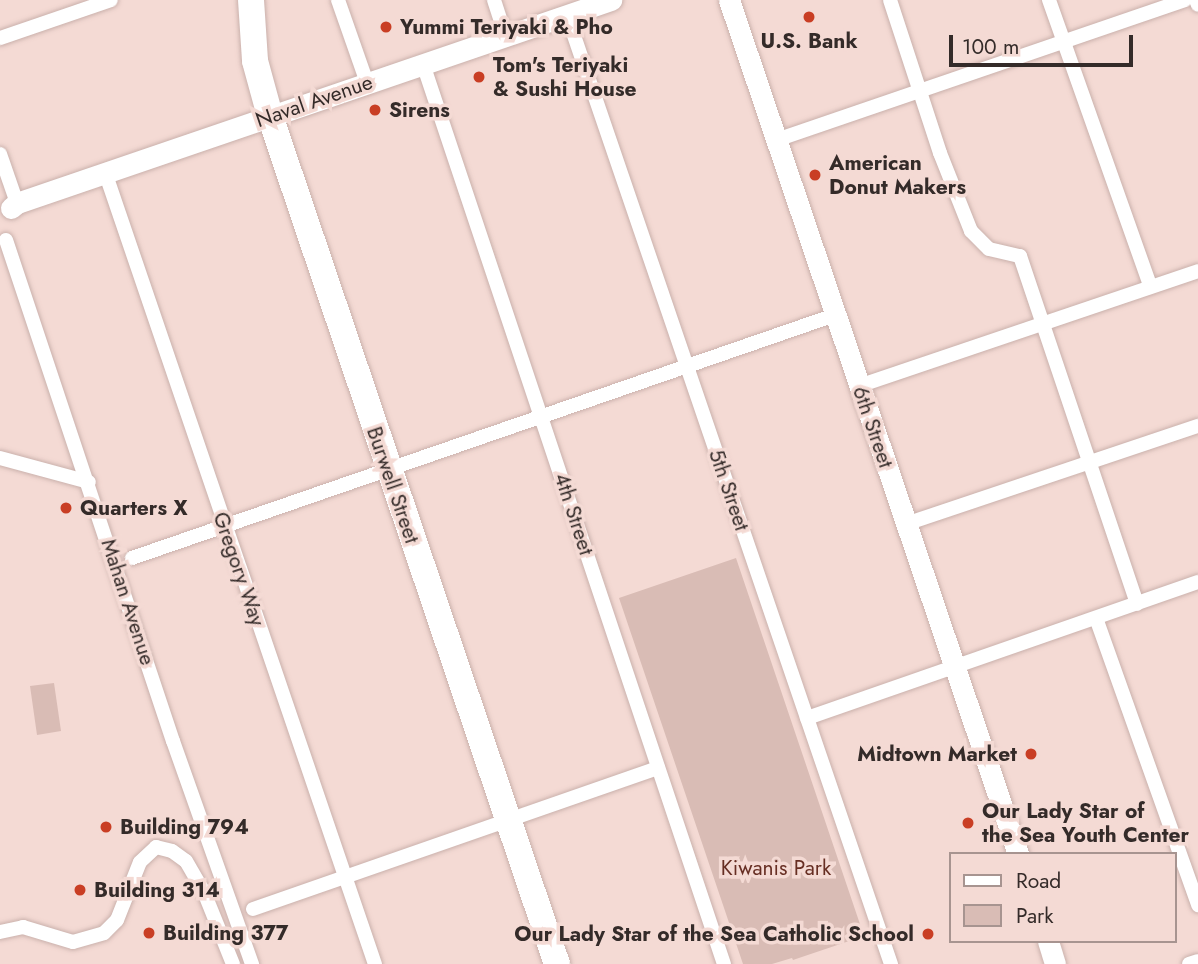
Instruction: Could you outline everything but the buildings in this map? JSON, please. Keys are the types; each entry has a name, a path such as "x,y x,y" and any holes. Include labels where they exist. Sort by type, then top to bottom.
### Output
{"highway":[{"name":"Burwell Street","path":"251,0 256,61 270,116 557,964"}],"main road":[{"name":"Naval Avenue","path":"7,207 506,36 575,9 611,0"},
{"name":"6th Street","path":"729,0 1017,852"},
{"path":"1049,943 1055,964"}],"street":[{"path":"0,38 111,0"},
{"path":"338,0 367,83"},
{"path":"494,0 506,36"},
{"path":"890,0 920,93 971,231 989,249 1020,256 1087,464 1137,604"},
{"path":"1049,0 1150,285"},
{"path":"776,140 920,93 1185,0"},
{"name":"5th Street","path":"575,9 687,367 891,964"},
{"name":"4th Street","path":"423,64 724,964"},
{"path":"0,155 7,207"},
{"name":"Gregory Way","path":"105,172 375,964"},
{"name":"Mahan Avenue","path":"6,240 89,482 173,741 251,964"},
{"path":"859,386 1150,285 1198,271"},
{"path":"132,558 835,316"},
{"path":"906,524 1198,426"},
{"path":"0,458 89,482"},
{"path":"807,718 1198,582"},
{"path":"1096,618 1198,905"},
{"path":"253,909 658,768"},
{"path":"0,932 23,927 73,942 104,933 121,912 140,862 156,847 172,851 186,861 204,892 233,964"},
{"path":"1189,964 1198,961"}],"green space":[{"name":"Kiwanis Park","path":"736,558 864,936 793,960 792,958 772,964 743,964 619,598"},
{"path":"54,683 61,731 37,735 30,686"}],"place":[{"name":"U.S. Bank","path":"809,17"},
{"name":"Yummi Teriyaki & Pho","path":"386,27"},
{"name":"Tom's Teriyaki & Sushi House","path":"479,77"},
{"name":"Sirens","path":"375,110"},
{"name":"American Donut Makers","path":"815,175"},
{"name":"Quarters X","path":"66,508"},
{"name":"Midtown Market","path":"1031,754"},
{"name":"Our Lady Star of the Sea Youth Center","path":"968,823"},
{"name":"Building 794","path":"106,827"},
{"name":"Building 314","path":"80,890"},
{"name":"Building 377","path":"149,933"},
{"name":"Our Lady Star of the Sea Catholic School","path":"928,934"}]}
